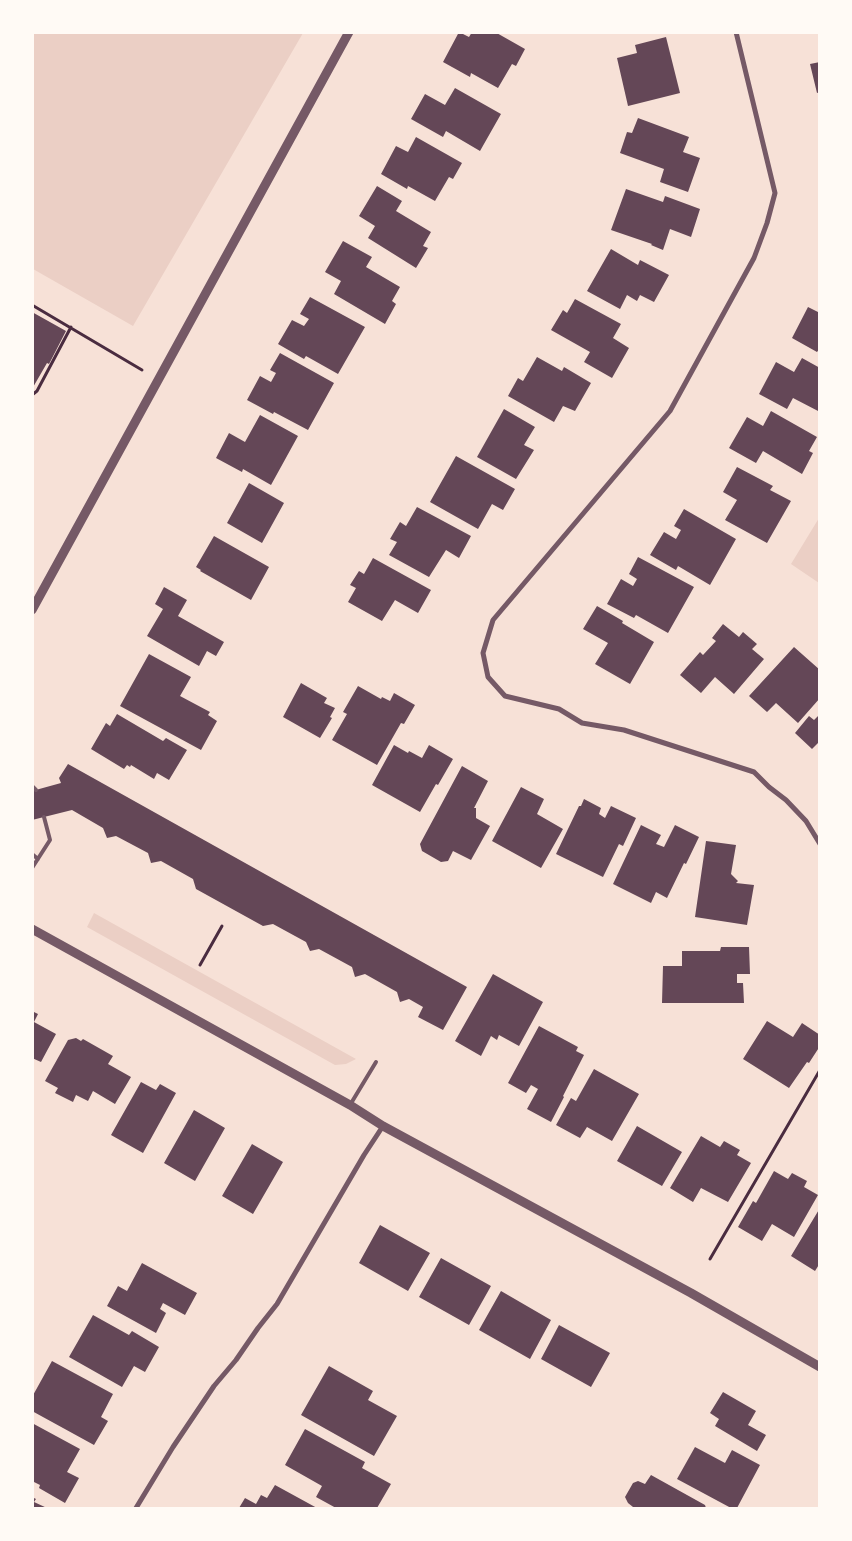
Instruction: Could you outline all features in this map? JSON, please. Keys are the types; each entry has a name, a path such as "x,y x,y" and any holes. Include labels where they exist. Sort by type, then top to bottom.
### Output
{"street":[{"path":"32,610 160,381 350,32"},
{"path":"736,32 774,193 767,223 754,258 670,411 493,620 483,653 488,677 505,696 559,710 582,723 632,732 754,772 786,800 806,821 820,844"},
{"path":"32,929 350,1106 382,1126 690,1293 820,1367"},
{"path":"136,1508 172,1447 214,1386 236,1360 277,1304 382,1126"}],"lane":[{"path":"32,786 36,790"},
{"path":"32,868 50,840 44,817"},
{"path":"32,854 38,859"},
{"path":"350,1106 376,1062"}],"path":[{"path":"32,304 160,381"},
{"path":"32,395 37,391 71,328"},
{"path":"200,965 222,926"},
{"path":"710,1259 820,1070"}],"shaded area":[{"path":"33,32 303,33 133,326 33,269"},
{"path":"819,518 819,583 791,564"},
{"path":"94,913 356,1059 346,1064 335,1065 87,927"}],"building":[{"path":"459,32 469,37 472,32 495,32 525,49 516,66 512,64 498,88 471,73 470,77 443,62"},
{"path":"666,37 680,93 628,106 617,58 637,53 635,45"},
{"path":"820,62 820,92 817,93 810,64"},
{"path":"455,88 501,114 480,151 446,131 443,137 411,119 425,94 445,105"},
{"path":"638,118 689,137 683,152 700,158 688,192 660,182 664,169 620,153 627,132 632,133"},
{"path":"416,137 462,163 453,179 449,177 435,201 408,186 407,189 381,174 396,146 408,152"},
{"path":"377,186 402,201 396,211 431,232 423,246 428,248 416,268 368,238 375,226 359,216"},
{"path":"626,189 663,202 665,196 700,209 691,237 670,229 663,250 652,244 611,230"},
{"path":"343,241 372,257 366,267 400,287 392,301 396,304 385,324 334,294 341,281 325,272"},
{"path":"611,249 638,265 640,260 669,275 654,302 640,295 637,301 627,295 620,309 587,291"},
{"path":"310,297 365,327 338,374 306,356 304,359 278,344 292,320 304,326 309,319 300,314"},
{"path":"575,299 621,324 613,338 629,348 612,378 584,362 590,352 551,330 563,310 567,313"},
{"path":"808,307 820,313 820,348 817,352 792,338"},
{"path":"32,312 66,331 49,364 47,363 32,389"},
{"path":"280,353 334,383 308,430 247,400 260,376 271,382 276,373 270,370"},
{"path":"537,357 562,371 564,367 591,383 575,411 563,406 554,422 508,396 518,378 523,381"},
{"path":"802,358 820,368 820,412 793,398 787,409 759,394 776,362 794,372"},
{"path":"504,409 535,427 524,445 534,450 516,479 477,457"},
{"path":"771,411 817,437 809,451 813,453 802,474 763,451 756,463 729,448 747,417 763,426"},
{"path":"260,415 298,436 271,485 243,469 242,472 216,458 229,433 245,442"},
{"path":"456,456 515,489 503,510 492,504 478,529 430,502"},
{"path":"737,467 773,486 770,490 791,501 767,543 725,520 737,500 723,492"},
{"path":"249,483 284,503 262,543 227,523"},
{"path":"417,507 471,536 459,558 446,550 429,577 389,555 397,542 390,539 400,522 406,526"},
{"path":"684,509 736,539 710,585 678,566 676,570 650,555 664,532 676,539 681,530 674,526"},
{"path":"214,536 269,567 251,600 196,567"},
{"path":"638,557 694,587 668,633 636,615 634,618 607,604 621,579 633,586 637,579 629,574"},
{"path":"373,558 431,590 418,613 395,600 382,621 348,602 356,588 350,585 359,571 364,574"},
{"path":"164,587 187,600 178,616 224,642 216,656 207,651 199,666 147,636 163,609 155,604"},
{"path":"597,606 654,642 630,684 595,664 608,643 583,629"},
{"path":"723,624 739,637 743,632 757,644 752,649 764,659 734,694 715,677 701,693 680,675 700,652 703,655 716,641 712,638"},
{"path":"794,647 820,670 820,698 798,723 776,703 767,712 749,696"},
{"path":"149,654 191,677 180,696 210,712 208,715 217,721 201,750 120,706"},
{"path":"301,683 327,698 324,703 335,708 330,717 332,718 320,738 283,717"},
{"path":"358,686 381,699 382,697 390,701 394,693 415,705 404,724 401,723 377,765 332,740 347,714 343,712"},
{"path":"117,714 163,741 166,738 187,750 169,780 157,773 154,779 131,765 130,767 127,765 124,769 91,749 106,723 110,726"},
{"path":"820,714 820,741 812,749 795,733 809,716 814,720"},
{"path":"394,745 422,758 429,745 453,759 420,812 372,785"},
{"path":"68,764 467,987 443,1030 418,1017 423,1007 409,999 400,1002 397,992 365,974 355,977 352,967 319,949 310,951 306,942 273,924 263,926 196,889 193,879 161,861 151,863 148,853 116,836 107,838 103,828 72,810 32,820 32,791 61,783 59,778"},
{"path":"462,766 488,781 474,808 476,808 476,818 490,826 471,860 453,851 448,861 441,862 422,851 420,844"},
{"path":"521,787 544,799 537,814 563,829 541,868 492,841"},
{"path":"584,799 601,808 599,814 605,818 611,806 636,818 623,846 619,844 603,877 556,854"},
{"path":"641,825 661,835 656,844 664,847 675,825 699,837 667,898 656,892 651,903 613,884"},
{"path":"706,841 736,845 731,874 738,881 736,883 754,885 747,925 695,917"},
{"path":"721,947 749,947 750,974 737,974 737,983 743,983 744,1003 662,1003 663,966 682,966 682,951 720,951"},
{"path":"493,974 543,1002 519,1046 499,1035 497,1040 491,1036 481,1056 455,1041"},
{"path":"32,1011 38,1014 34,1022 56,1034 41,1062 32,1058"},
{"path":"767,1021 793,1037 802,1023 820,1035 820,1046 789,1088 743,1059"},
{"path":"539,1026 578,1047 576,1051 584,1055 551,1122 527,1109 538,1089 531,1085 526,1093 508,1083"},
{"path":"76,1038 81,1041 83,1039 113,1056 108,1064 131,1077 115,1104 93,1091 88,1101 76,1095 73,1102 55,1093 58,1088 45,1081 68,1040"},
{"path":"594,1069 639,1094 612,1141 587,1127 580,1138 556,1125 571,1098 576,1101"},
{"path":"141,1082 156,1090 160,1084 176,1093 143,1153 111,1135"},
{"path":"194,1110 225,1128 195,1181 164,1163"},
{"path":"637,1126 682,1152 662,1186 617,1161"},
{"path":"701,1136 720,1147 724,1141 740,1150 737,1155 751,1163 728,1202 701,1188 693,1202 670,1188"},
{"path":"252,1144 283,1162 253,1214 222,1196"},
{"path":"774,1171 788,1179 792,1173 807,1181 804,1187 818,1195 794,1237 772,1224 762,1241 738,1227 753,1201 756,1203"},
{"path":"820,1208 820,1263 815,1271 791,1256"},
{"path":"380,1225 430,1253 408,1291 359,1263"},
{"path":"441,1258 491,1286 469,1325 419,1297"},
{"path":"142,1263 197,1293 185,1315 163,1303 160,1309 166,1313 156,1333 107,1306 118,1286 127,1291"},
{"path":"501,1291 551,1320 530,1359 479,1330"},
{"path":"93,1315 129,1335 132,1331 159,1347 145,1372 134,1366 122,1387 69,1357"},
{"path":"559,1325 610,1353 591,1387 541,1359"},
{"path":"52,1361 113,1394 101,1417 108,1421 94,1445 32,1411 32,1397"},
{"path":"329,1366 373,1391 368,1400 397,1416 374,1456 301,1415"},
{"path":"723,1392 756,1411 748,1425 766,1435 757,1451 715,1426 719,1419 710,1413"},
{"path":"32,1423 80,1449 67,1472 79,1478 65,1503 39,1488 40,1485 32,1481"},
{"path":"305,1429 365,1462 362,1468 391,1484 377,1508 336,1508 316,1497 322,1486 285,1465"},
{"path":"695,1447 725,1463 732,1450 760,1465 737,1508 731,1508 677,1479"},
{"path":"651,1475 705,1505 706,1508 631,1508 633,1507 625,1497 633,1483 638,1481 645,1484"},
{"path":"275,1485 317,1508 239,1508 245,1498 256,1504 261,1495 267,1498"},
{"path":"32,1497 36,1499 34,1502 47,1508 32,1508"}]}
